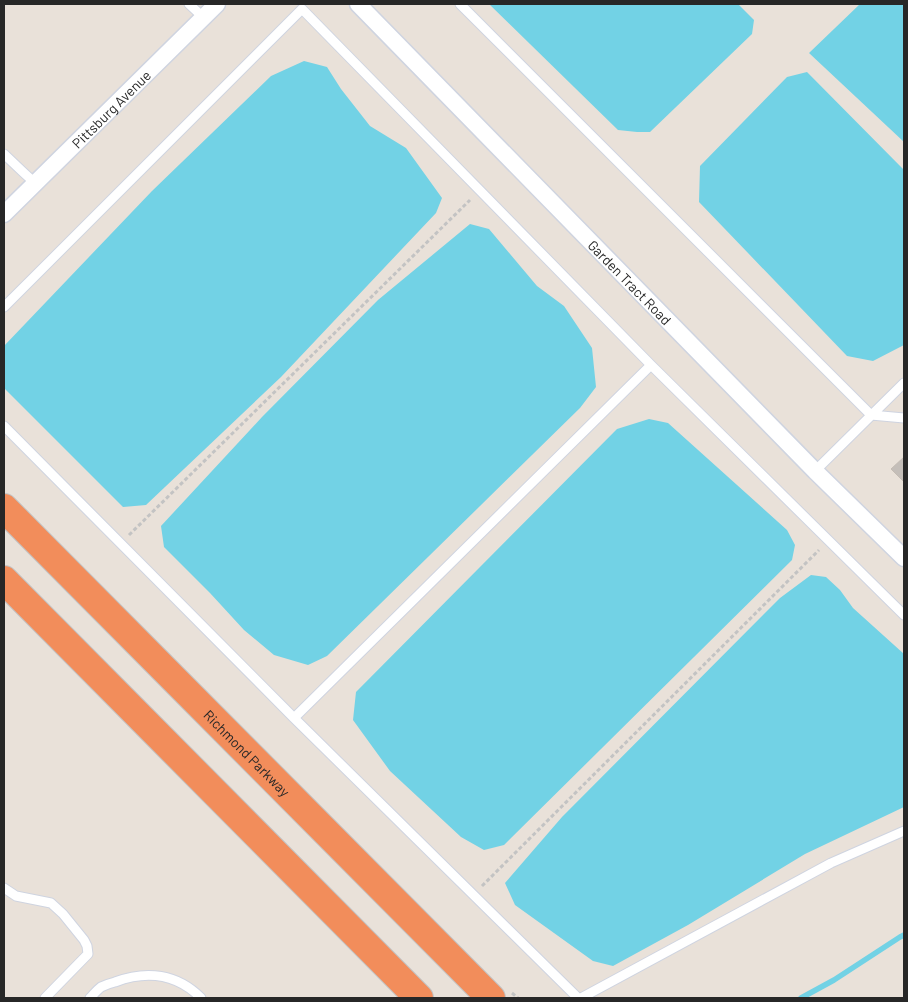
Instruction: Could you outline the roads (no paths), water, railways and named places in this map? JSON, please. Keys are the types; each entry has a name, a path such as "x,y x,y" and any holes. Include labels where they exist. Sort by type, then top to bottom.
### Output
{"highway":[{"name":"Richmond Parkway","path":"4,508 491,998"},
{"path":"4,580 419,998"}],"street":[{"name":"Pittsburg Avenue","path":"4,214 217,4"},
{"name":"Garden Tract Road","path":"358,4 815,471 904,558"}],"lane":[{"path":"189,4 203,18"},
{"path":"460,4 871,415 904,418"},
{"path":"4,307 302,10 651,365 904,615"},
{"path":"4,154 36,183"},
{"path":"294,718 651,365"},
{"path":"815,471 904,383"},
{"path":"4,426 294,718 579,998 831,863 904,831"},
{"path":"4,888 16,896 51,903 63,914 87,946 88,954 45,998"},
{"path":"90,998 100,988 127,977 150,974 174,979 193,989 202,998"}],"water":[{"path":"489,4 738,4 754,20 752,34 650,132 637,132 618,130"},
{"path":"860,4 904,4 904,142 809,53"},
{"path":"304,61 327,67 341,89 370,126 406,148 442,198 436,213 281,377 146,505 123,507 4,388 4,346 152,191 271,76"},
{"path":"807,72 904,170 904,345 873,361 847,356 699,202 700,166 787,77"},
{"path":"470,224 489,229 537,286 564,306 592,348 596,387 580,408 327,656 308,665 274,655 244,630 164,547 161,526 262,417 378,300"},
{"path":"649,419 668,423 787,530 795,545 792,560 504,845 484,850 461,837 390,771 353,720 356,692 617,429"},
{"path":"811,575 826,577 840,590 853,608 904,654 904,807 805,854 688,925 613,966 593,961 515,905 505,883 562,817 780,598"}],"waterway":[{"path":"801,998 834,980 904,935"}]}
